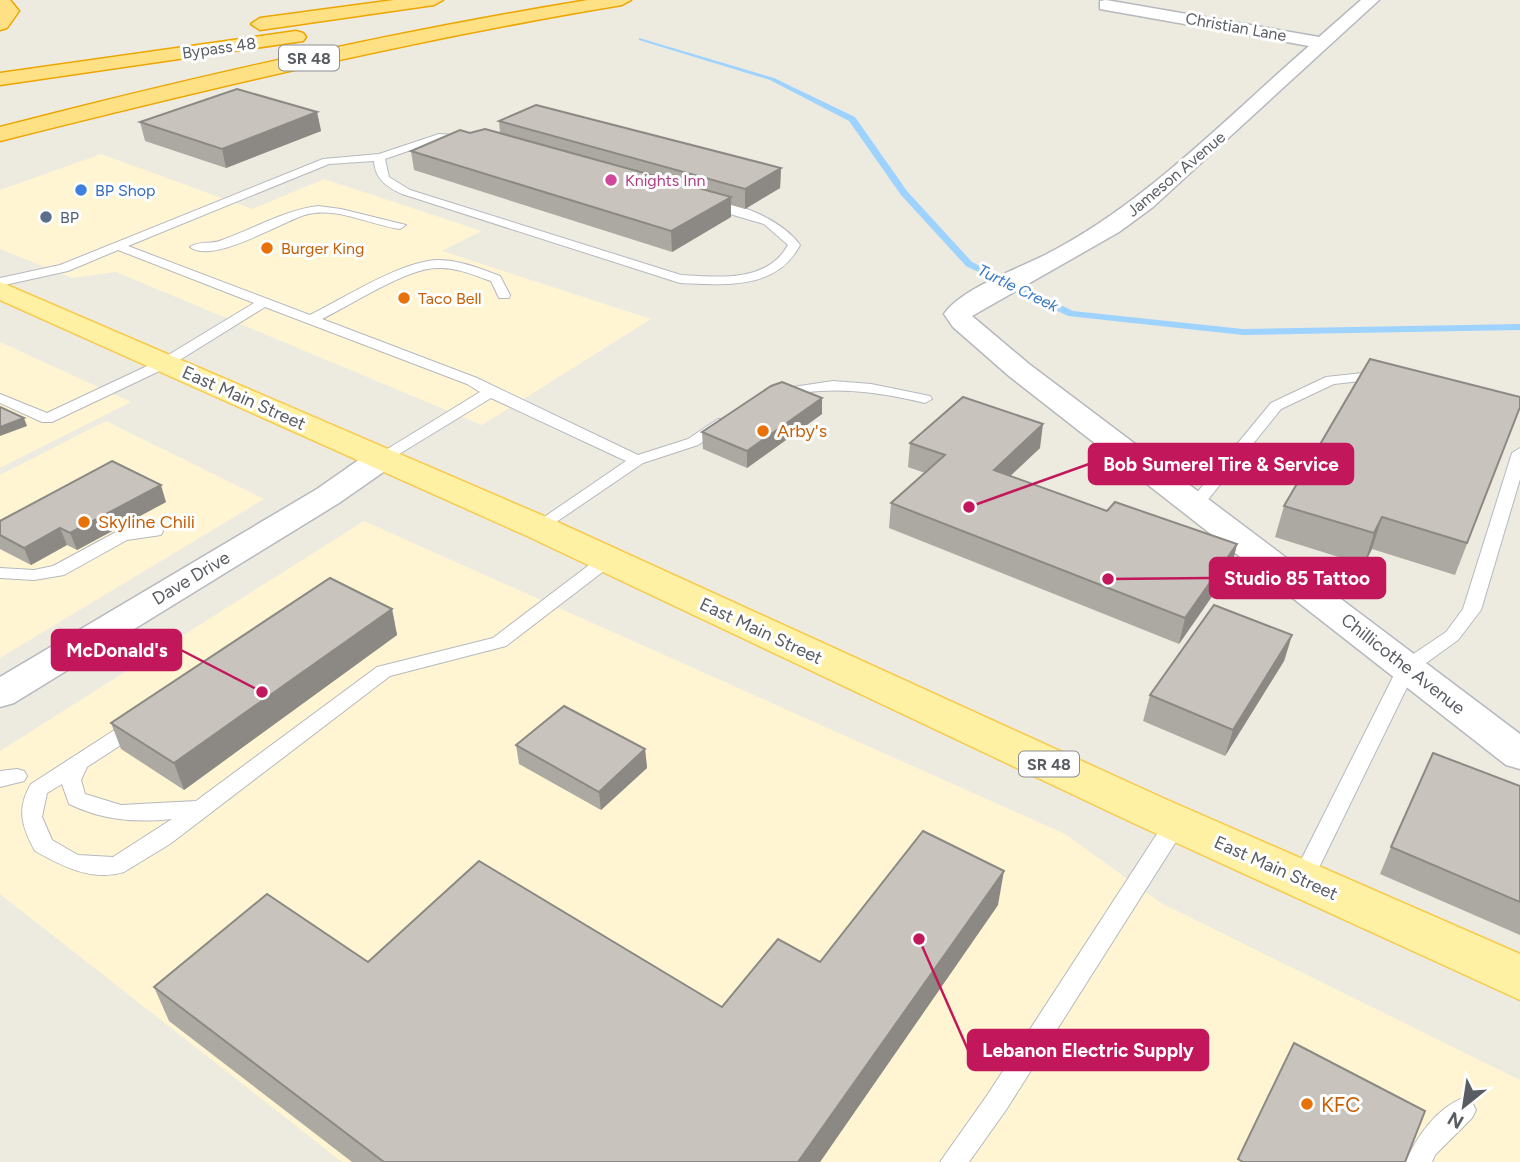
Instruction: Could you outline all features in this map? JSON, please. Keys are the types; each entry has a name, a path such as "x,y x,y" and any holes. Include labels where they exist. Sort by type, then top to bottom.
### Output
{"highway":[{"path":"0,0 10,11 0,24"},
{"name":"Bypass 48","path":"95,46 434,0"},
{"name":"Bypass 48","path":"0,79 562,0"},
{"name":"SR 48","path":"0,134 206,81 340,51 498,19 622,0"}],"main road":[{"name":"East Main Street","path":"0,290 540,528 1176,823 1520,978"}],"street":[{"name":"Jameson Avenue","path":"957,314 974,301 1111,227 1137,208 1220,138 1371,0"},
{"name":"Christian Lane","path":"1105,5 1324,43"},
{"name":"Chillicothe Avenue","path":"957,314 1019,370 1520,755"},
{"name":"Dave Drive","path":"0,694 328,496 381,459"}],"lane":[{"path":"0,282 64,268 327,161 380,157 439,137 477,140"},
{"path":"380,157 378,168 385,181 406,192 680,279 713,281 751,278 778,267 791,255 794,245 786,232 771,222 703,203"},
{"path":"196,247 219,246 306,211 320,208 377,224 400,225"},
{"path":"117,246 472,380 490,392 638,460"},
{"path":"312,319 415,267 430,263 450,262 496,279 504,295"},
{"path":"0,398 47,419 165,363 264,302"},
{"path":"1196,504 1276,406 1332,380 1369,374 1402,377"},
{"path":"756,400 782,391 844,386 891,390 925,399"},
{"path":"381,459 490,392"},
{"path":"540,528 638,460 693,442 735,414"},
{"path":"1302,880 1407,667 1452,636 1472,610 1520,453"},
{"path":"0,573 34,575 58,571 122,536 155,531"},
{"path":"157,712 38,789 30,817 43,845 74,863 116,866 162,838 384,671 499,642 607,560"},
{"path":"79,762 71,779 76,799 97,811 125,814 200,809"},
{"path":"953,1162 997,1102 1176,823"},
{"path":"1419,1162 1425,1147 1462,1110"}],"shaded area":[{"path":"101,154 252,209 324,179 482,231 442,251 651,319 482,425 116,272 72,278 0,249 0,190"},
{"path":"0,342 131,402 0,468"},
{"path":"106,421 264,499 0,658 0,475"},
{"path":"364,521 1065,834 1161,903 1520,1080 1520,1162 342,1162 0,894 0,751"}],"building":[{"path":"237,89 317,112 222,149 140,122"},
{"path":"536,105 781,168 745,189 499,121"},
{"path":"485,129 731,197 671,231 411,151 460,130 470,133"},
{"path":"1370,359 1520,397 1520,407 1467,543 1382,517 1374,533 1284,506"},
{"path":"782,382 822,398 747,451 702,432 771,386"},
{"path":"963,397 1043,424 994,470 1107,511 1115,502 1237,544 1185,618 891,503 945,455 910,443"},
{"path":"0,407 24,418 0,427"},
{"path":"112,461 161,485 70,533 60,528 24,548 0,535 0,521"},
{"path":"330,578 392,609 174,763 111,723"},
{"path":"1214,605 1292,635 1233,730 1150,695"},
{"path":"564,706 645,749 599,792 516,745"},
{"path":"1433,753 1520,786 1520,902 1391,847"},
{"path":"923,831 1004,871 798,1162 384,1162 154,987 267,894 368,962 479,861 722,1007 778,939 820,962"},
{"name":"KFC","path":"1294,1043 1425,1111 1405,1162 1243,1162 1238,1159"}],"waterway":[{"name":"Turtle Creek","path":"641,39 772,79 852,119 904,193 969,264 1071,314 1243,332 1520,327"}],"place":[{"name":"Knights Inn","path":"611,180"},
{"name":"BP Shop","path":"81,190"},
{"name":"BP","path":"46,217"},
{"name":"Burger King","path":"267,248"},
{"name":"Taco Bell","path":"404,298"},
{"name":"Arby's","path":"763,431"},
{"name":"Bob Sumerel Tire & Service","path":"969,507"},
{"name":"Skyline Chili","path":"84,522"},
{"name":"Studio 85 Tattoo","path":"1108,579"},
{"name":"McDonald's","path":"262,692"},
{"name":"Lebanon Electric Supply","path":"919,939"},
{"name":"KFC","path":"1307,1104"}]}
